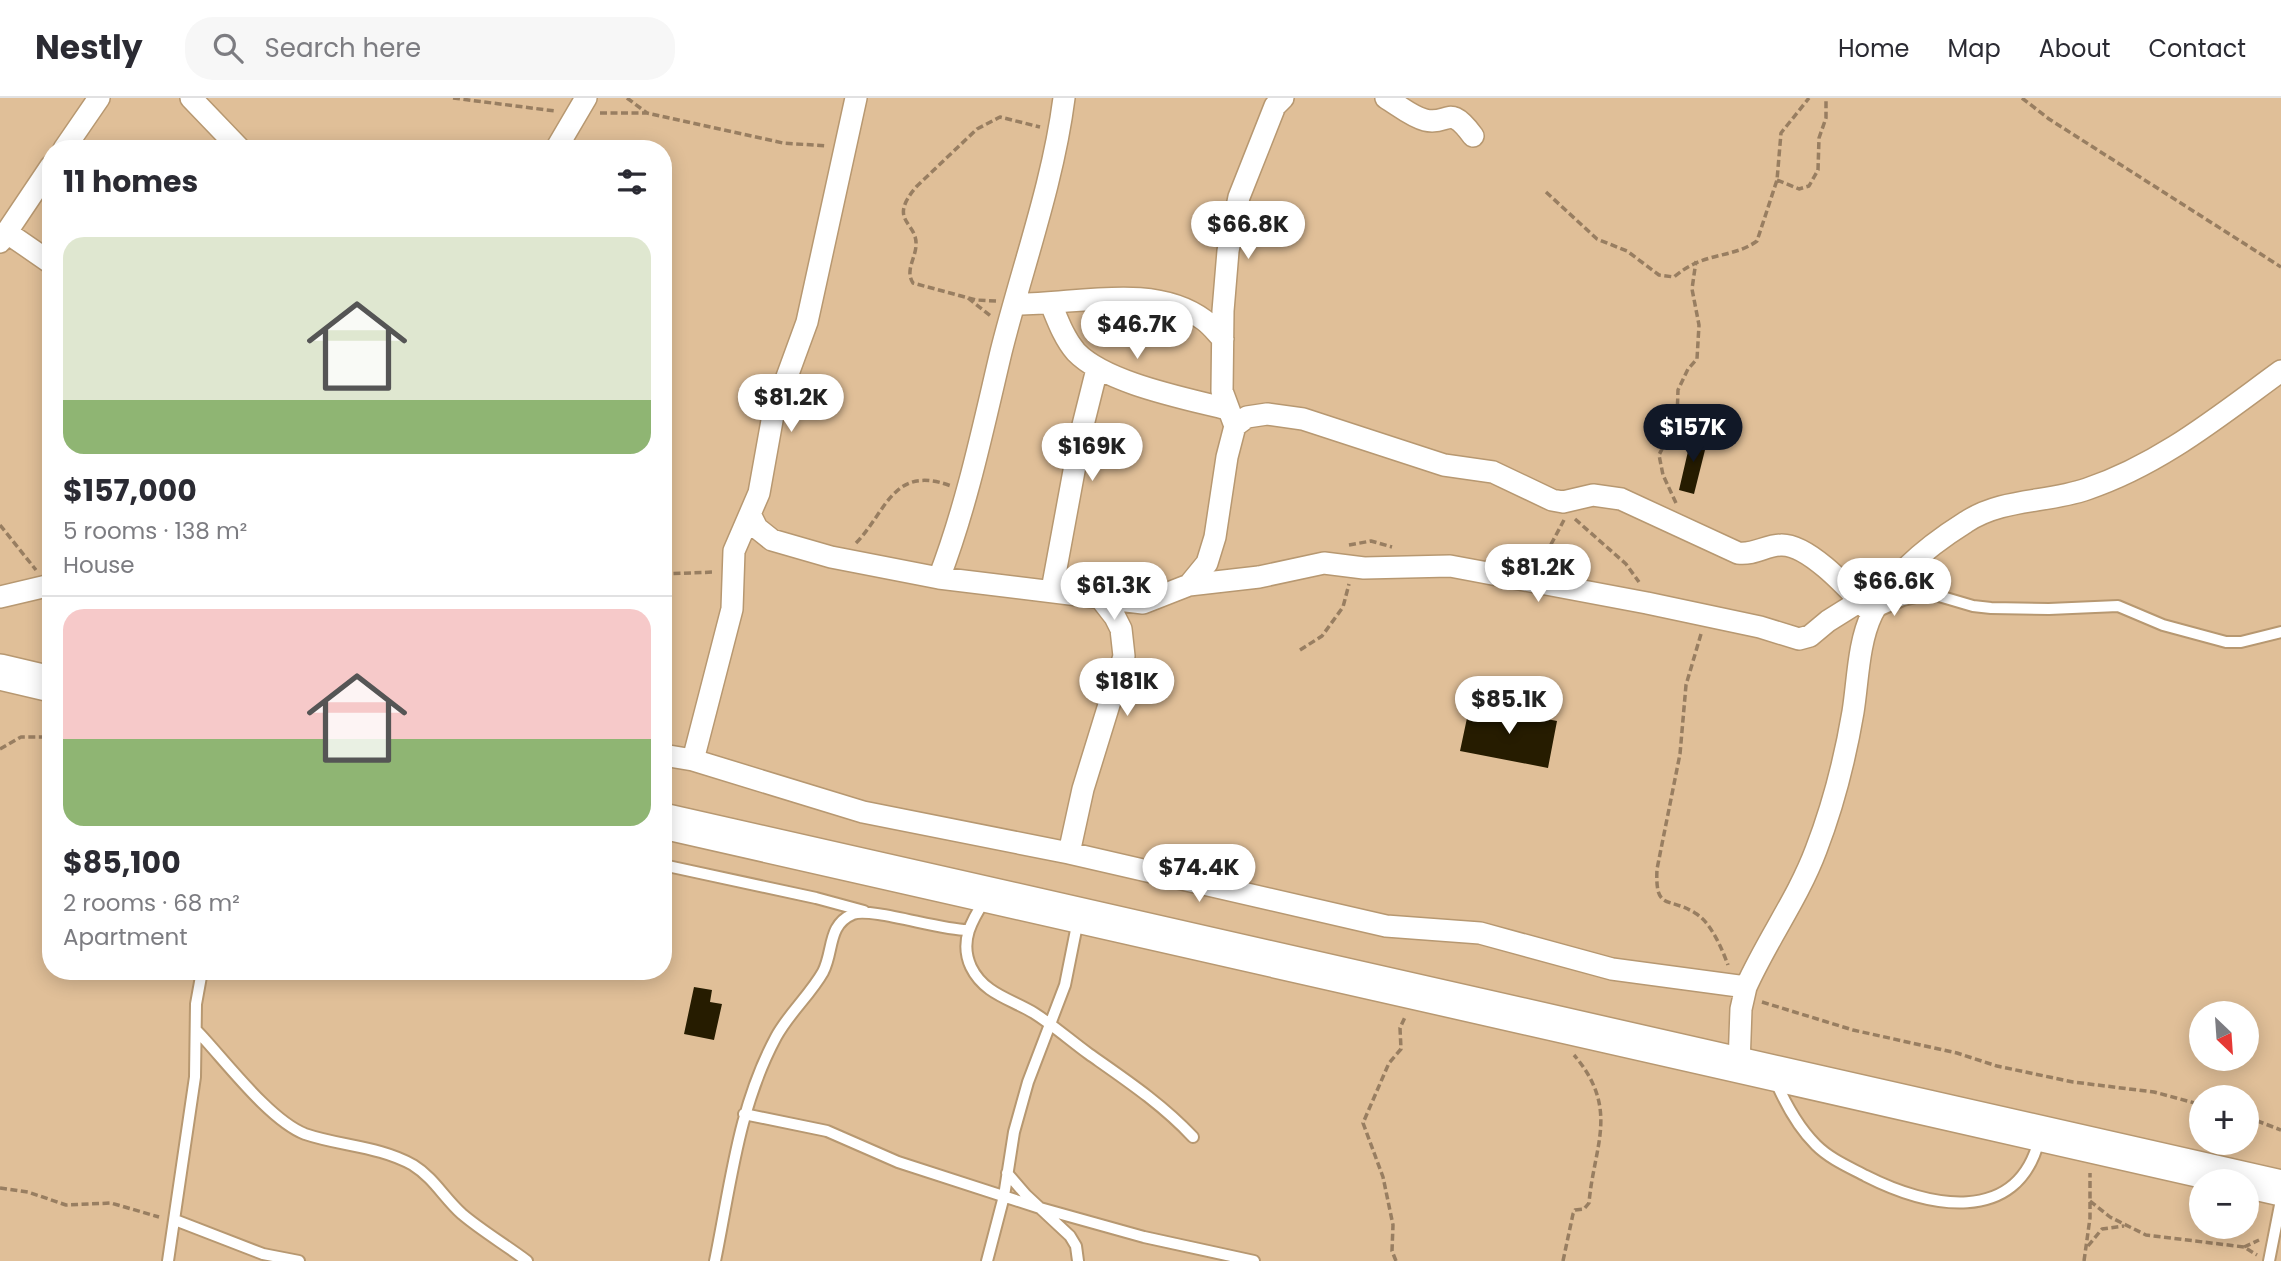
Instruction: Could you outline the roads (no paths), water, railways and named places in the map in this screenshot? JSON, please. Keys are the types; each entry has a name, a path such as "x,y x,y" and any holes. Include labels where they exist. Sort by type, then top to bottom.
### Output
{"highway":[{"path":"0,673 42,682"},
{"path":"672,823 2281,1188"}],"street":[{"path":"70,140 99,98"},
{"path":"191,98 231,140"},
{"path":"694,760 732,609 731,573 734,551 750,514 765,467 775,406 813,298 856,98"},
{"path":"939,578 958,523 1060,132 1064,98"},
{"path":"1189,585 1207,563 1215,537 1227,457 1231,417 1222,391 1223,339 1225,281 1232,225 1239,197 1275,106 1283,98"},
{"path":"1386,98 1424,120 1449,117 1458,119 1473,136"},
{"path":"561,140 581,107"},
{"path":"42,179 3,237 42,258"},
{"path":"1015,304 1140,298 1168,303 1205,320 1223,339"},
{"path":"1051,304 1068,341 1097,369 1231,417 1267,414 1303,419 1444,465 1493,472 1552,500 1563,502 1593,495 1621,499 1738,554 1759,552 1774,546 1792,546 1831,572 1866,607 1865,639 1849,737 1836,791 1816,852 1741,986 1741,1009 1755,1068"},
{"path":"1052,590 1081,433 1097,369"},
{"path":"750,514 757,528 772,540 831,557 939,578 1052,590 1101,599 1143,603 1189,585 1259,577 1324,563 1364,568 1450,566 1647,603 1799,639 1810,636 1828,621 1866,607 1929,548 1992,507 2051,499 2125,475 2178,446 2281,371"},
{"path":"0,597 42,587"},
{"path":"1101,599 1121,629 1125,656"},
{"path":"1069,853 1083,789 1143,603"},
{"path":"672,756 694,760 863,811 1069,853 1386,926 1480,933 1612,969 1741,986"}],"lane":[{"path":"1866,607 1925,595 1992,608 2118,606 2163,625 2226,642 2241,642 2281,632"},
{"path":"672,867 828,900 948,930 967,930"},
{"path":"987,896 967,930 966,953 982,982 997,995 1034,1013 1137,1087 1193,1137"},
{"path":"715,1261 735,1146 744,1114 776,1036 824,970 833,934 840,922 864,911"},
{"path":"987,1261 1004,1196 1014,1132 1028,1082 1065,985 1079,916"},
{"path":"168,1261 195,1077 196,1004 200,980"},
{"path":"197,1031 259,1098 293,1128 361,1146 414,1166 434,1182 468,1220 527,1261"},
{"path":"1755,1068 1806,1134 1823,1151 1881,1184 1933,1202 1967,1203 1983,1200 2008,1189 2030,1168 2040,1133"},
{"path":"744,1114 827,1131 898,1163 1040,1208 1144,1237 1254,1261"},
{"path":"1007,1173 1070,1236 1076,1246 1078,1261"},
{"path":"2266,1261 2281,1200"},
{"path":"175,1220 264,1254 299,1261"}]}
